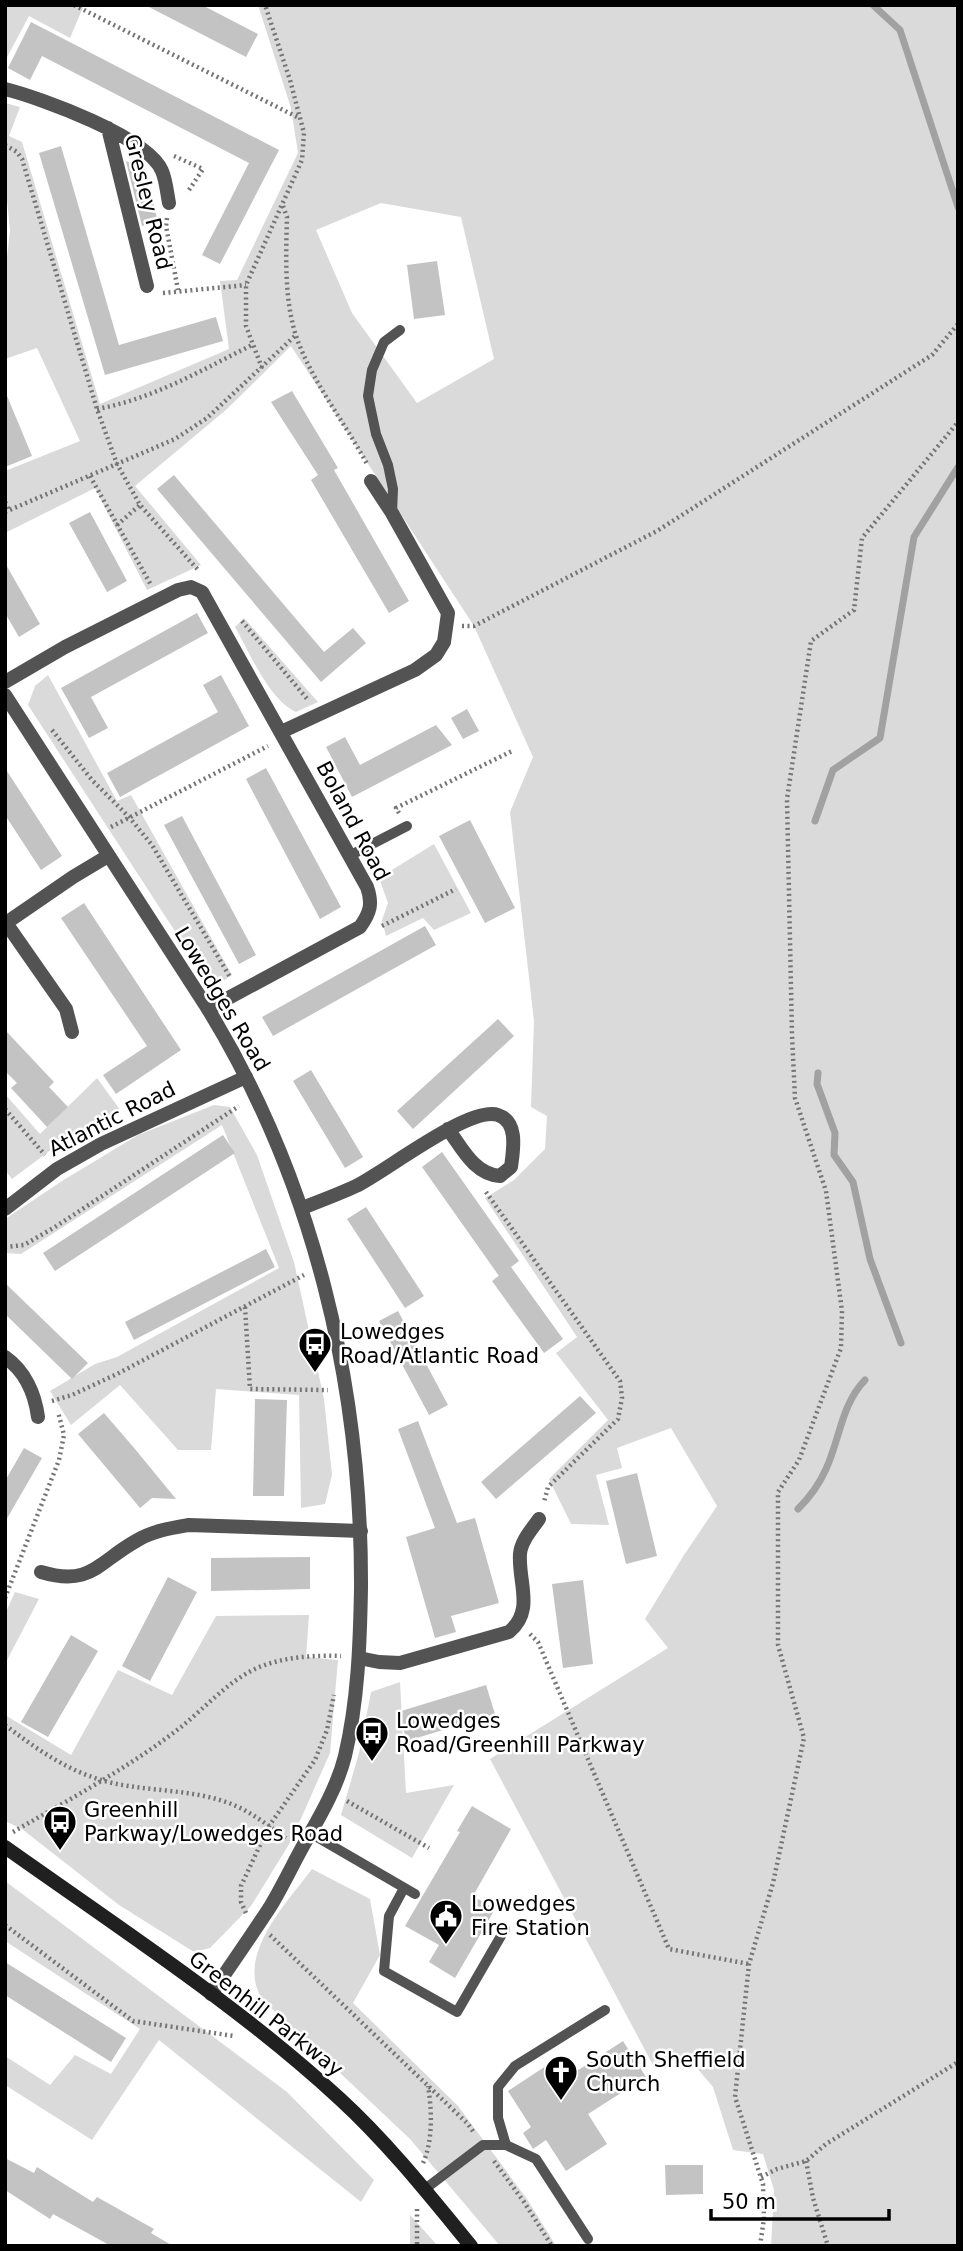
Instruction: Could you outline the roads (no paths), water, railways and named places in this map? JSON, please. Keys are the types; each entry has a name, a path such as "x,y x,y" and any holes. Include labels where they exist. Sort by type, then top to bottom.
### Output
{"main road":[{"name":"Greenhill Parkway","path":"5,1847 273,2041 343,2101 425,2189 471,2246"}],"street":[{"name":"Gresley Road","path":"5,89 26,94 108,128 153,159 162,170 169,203"},
{"name":"Gresley Road","path":"108,128 147,286"},
{"path":"282,735 320,714 415,670 436,655 444,642 448,613 372,481"},
{"name":"Boland Road","path":"5,682 65,647 159,599 191,587 202,592 367,887 372,901 368,915 360,927 208,1009"},
{"name":"Lowedges Road","path":"5,695 208,1009 246,1077 302,1208 335,1327 345,1390 361,1531 359,1658 345,1758 302,1848 258,1924 211,1994"},
{"path":"72,1032 66,1009 5,923 108,856"},
{"name":"Atlantic Road","path":"5,1209 57,1169 101,1143 246,1077"},
{"path":"302,1208 356,1186 448,1129 490,1113 500,1115 509,1122 514,1142 510,1167 500,1176 488,1175 475,1166 448,1129"},
{"path":"5,1357 27,1381 37,1411"},
{"path":"359,1658 400,1663 509,1632 519,1623 524,1612 520,1551 539,1519"},
{"path":"41,1572 61,1578 92,1572 136,1540 164,1529 189,1525 361,1531"}],"lane":[{"path":"392,513 393,489 388,465 376,434 368,396 372,370 384,342 400,330"},
{"path":"349,856 407,826"},
{"path":"310,1833 415,1894"},
{"path":"404,1888 389,1916 384,1971 457,2012 505,1929"},
{"path":"506,2145 498,2118 498,2087 515,2066 605,2010"},
{"path":"425,2189 482,2145 506,2145 536,2159 589,2239"}],"waterway":[{"path":"873,5 900,30 958,207"},
{"path":"815,821 833,770 880,738 914,537 958,467"},
{"path":"818,1073 817,1084 835,1133 834,1155 853,1182 870,1259 901,1343"},
{"path":"798,1509 823,1475 846,1411 865,1380"}],"place":[{"name":"Lowedges Road/Atlantic Road","path":"315,1374"},
{"name":"Lowedges Road/Greenhill Parkway","path":"372,1763"},
{"name":"Greenhill Parkway/Lowedges Road","path":"60,1852"},
{"name":"Lowedges Fire Station","path":"446,1946"},
{"name":"South Sheffield Church","path":"561,2102"}]}
